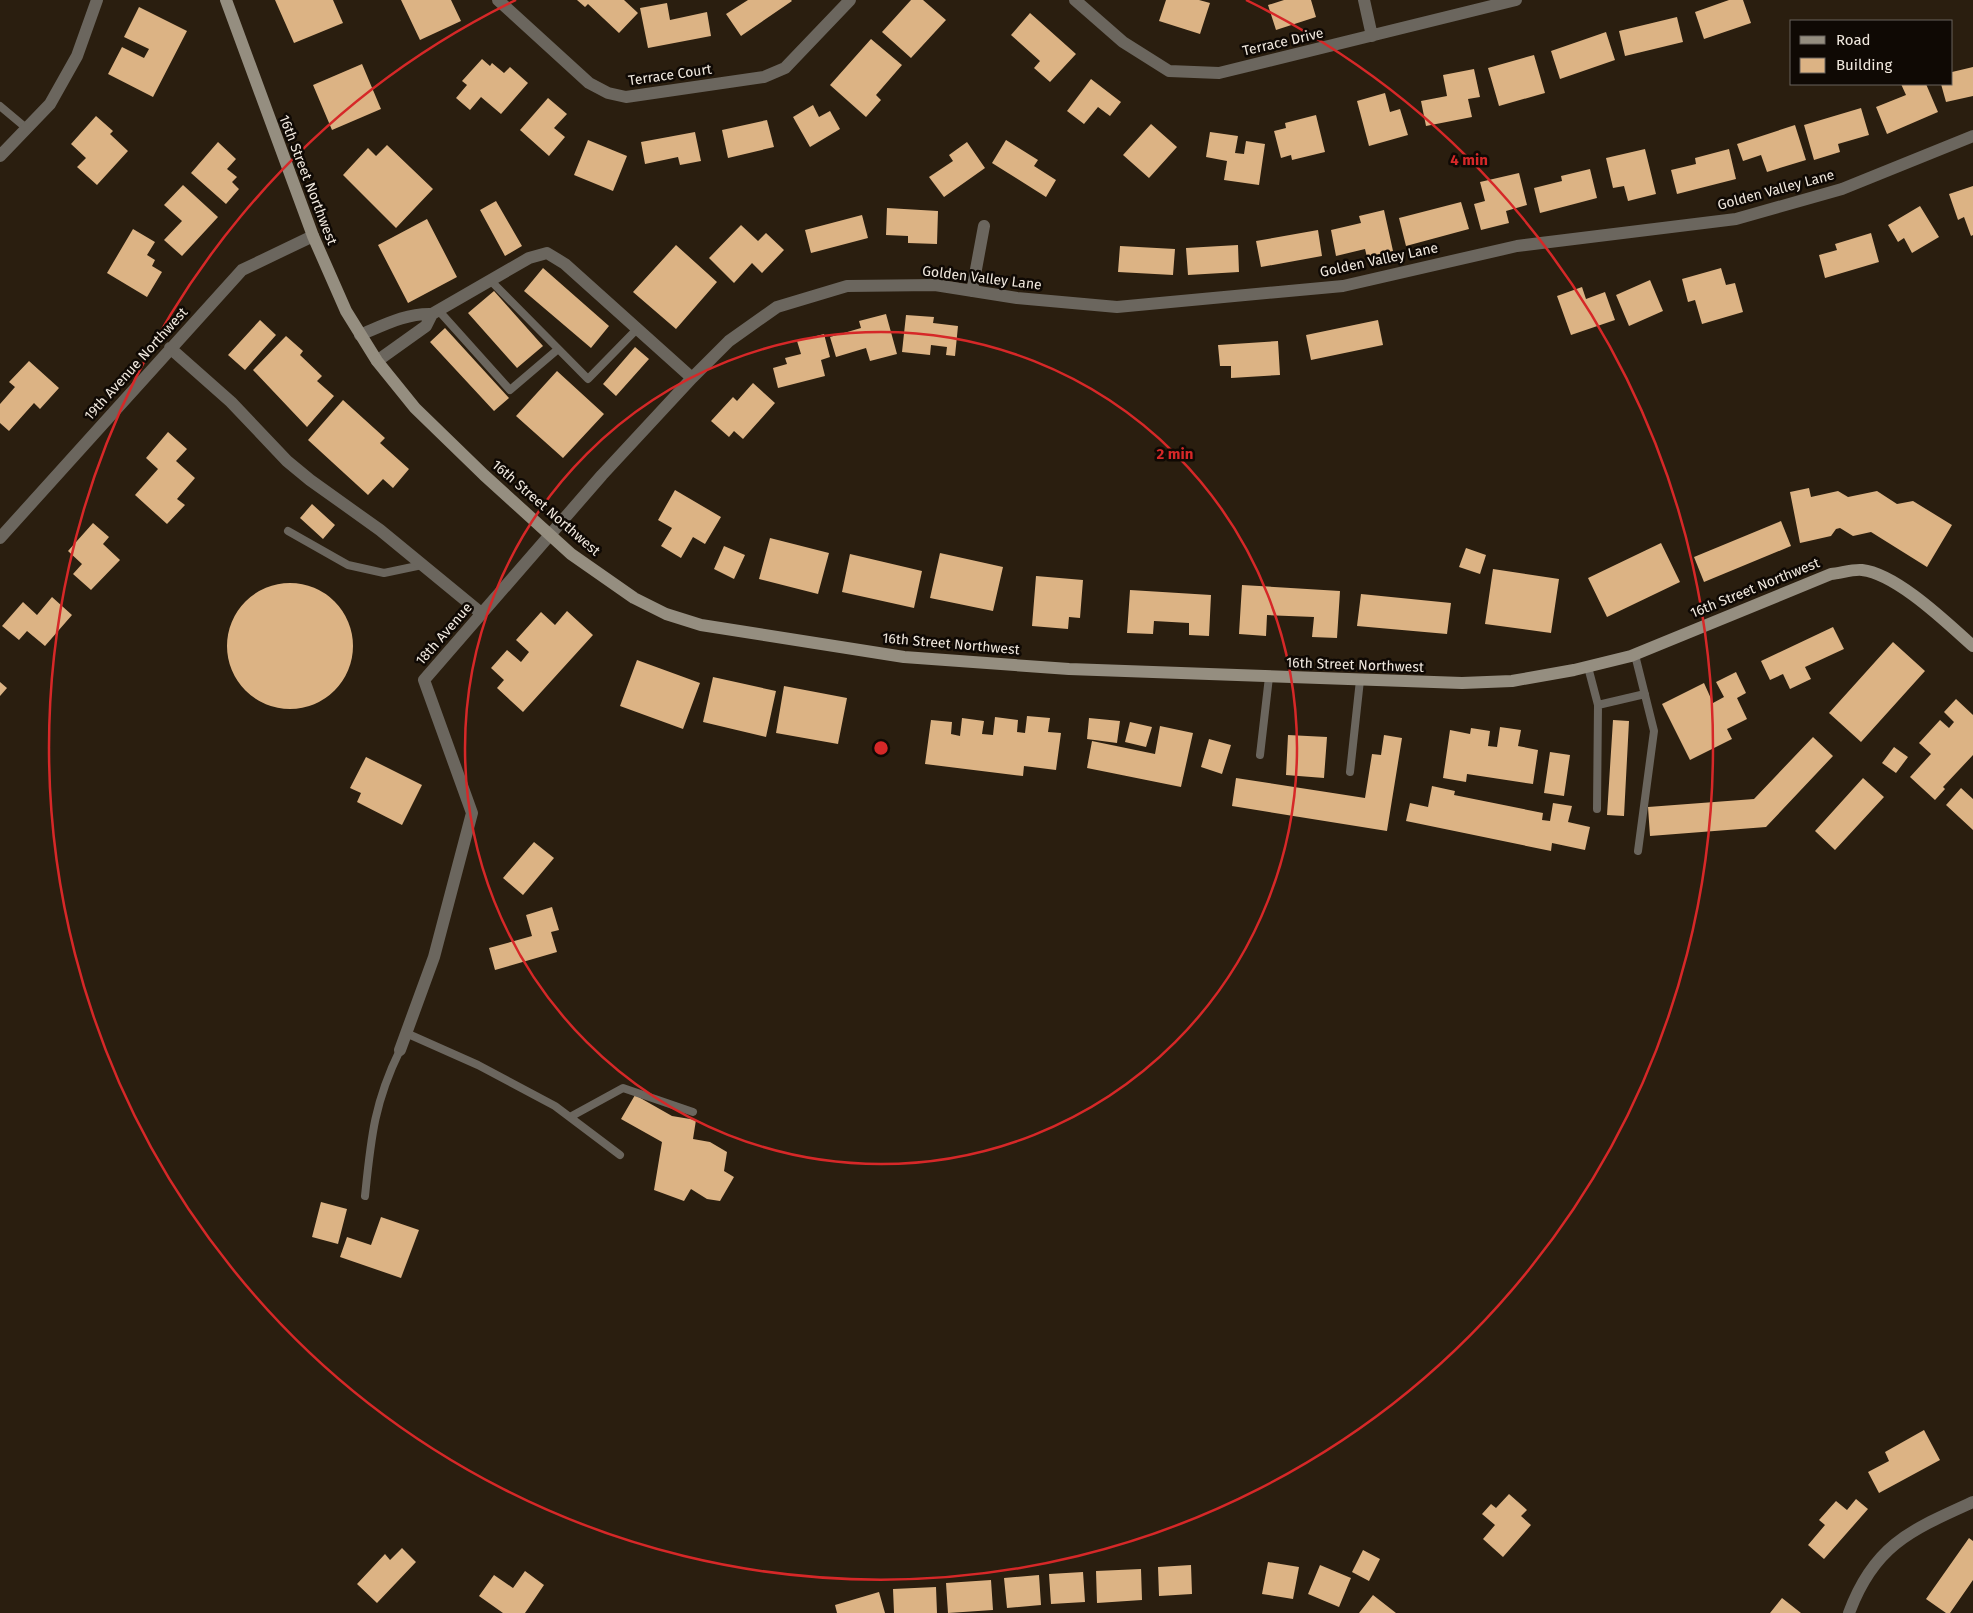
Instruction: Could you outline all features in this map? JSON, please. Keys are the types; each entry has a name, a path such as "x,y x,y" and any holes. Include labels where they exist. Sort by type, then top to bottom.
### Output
{"street":[{"path":"0,156 25,127 50,104 77,56 97,0"},
{"name":"16th Street Northwest","path":"226,0 313,236 346,311 377,361 415,408 571,554 634,598 666,614 701,625 904,657 1068,670 1462,684 1504,681 1588,667 1635,655 1831,574 1862,570 1884,578 1912,594 1973,646"},
{"name":"Terrace Court","path":"498,0 589,83 608,93 626,97 764,77 785,68 850,0"},
{"name":"Terrace Drive","path":"1075,0 1123,42 1169,70 1219,73 1516,0"},
{"path":"1364,0 1372,36"},
{"name":"Golden Valley Lane","path":"729,340 777,307 847,286 935,285 1017,298 1117,307 1342,286 1517,246 1736,219 1842,189 1973,136"},
{"path":"972,291 984,226"},
{"name":"19th Avenue Northwest","path":"0,538 242,270 313,236"},
{"path":"377,361 426,326 436,312 529,258 547,253 565,264 692,378"},
{"path":"360,336 398,319 436,312"},
{"name":"18th Avenue","path":"400,1050 434,957 472,813 424,680 550,534 729,340"},
{"path":"170,348 231,402 287,461 310,480 380,530 481,613"},
{"path":"1849,1613 1859,1586 1882,1555 1915,1528 1973,1502"}],"lane":[{"path":"0,106 25,127"},
{"path":"490,280 588,380 637,329"},
{"path":"436,312 510,390 557,350"},
{"path":"288,531 348,565 384,573 422,565"},
{"path":"1635,655 1654,731 1638,851"},
{"path":"1588,667 1598,705 1597,809"},
{"path":"1260,755 1269,676"},
{"path":"1350,772 1360,680"},
{"path":"1598,705 1645,694"},
{"path":"406,1034 478,1065 555,1106 620,1155"},
{"path":"365,1196 372,1128 384,1082 400,1050"},
{"path":"570,1117 623,1088 693,1112"}],"building":[{"path":"275,0 333,0 343,23 294,43"},
{"path":"401,0 451,0 461,21 420,40"},
{"path":"577,0 624,0 638,13 619,33 588,4 585,7"},
{"path":"748,0 792,1 741,36 726,14"},
{"path":"911,0 923,0 946,20 911,58 882,32"},
{"path":"1166,0 1199,0 1210,3 1200,34 1159,21"},
{"path":"1284,0 1311,0 1316,17 1276,30 1268,5"},
{"path":"1729,0 1743,0 1751,23 1704,39 1695,12"},
{"path":"667,3 670,20 707,12 711,36 648,48 640,8"},
{"path":"139,7 187,31 153,97 108,74 122,47 144,58 149,49 124,37"},
{"path":"1030,13 1076,54 1050,82 1034,68 1040,61 1011,35"},
{"path":"1677,17 1683,42 1625,56 1619,31"},
{"path":"1606,32 1615,60 1560,79 1551,51"},
{"path":"871,39 902,65 876,95 881,100 866,117 830,85"},
{"path":"1534,55 1545,93 1499,106 1488,68"},
{"path":"482,59 490,66 492,63 504,73 510,67 528,83 501,114 481,97 470,110 456,98 467,85 462,81"},
{"path":"362,64 381,109 332,130 313,85"},
{"path":"1973,67 1973,96 1946,102 1941,85 1953,85 1953,72"},
{"path":"1474,69 1480,97 1468,99 1472,117 1426,126 1421,101 1447,96 1443,75"},
{"path":"1091,79 1121,102 1110,116 1098,107 1084,124 1067,111"},
{"path":"1901,85 1926,85 1938,112 1887,134 1876,107 1906,95"},
{"path":"1385,93 1390,112 1400,109 1408,135 1369,146 1357,101"},
{"path":"548,98 567,114 554,128 565,137 549,156 520,130"},
{"path":"813,105 819,117 830,111 840,129 810,147 793,117"},
{"path":"1861,108 1869,135 1838,144 1840,152 1814,160 1804,125"},
{"path":"1316,115 1325,152 1292,160 1291,155 1281,158 1274,131 1286,128 1285,123"},
{"path":"96,116 113,131 110,134 128,151 97,185 77,167 86,158 71,144"},
{"path":"767,120 774,147 728,158 722,130"},
{"path":"1151,124 1177,147 1149,178 1123,155"},
{"path":"1795,125 1806,160 1767,172 1761,155 1743,161 1737,144"},
{"path":"695,132 701,161 680,165 678,157 645,164 641,142"},
{"path":"1210,132 1238,136 1235,153 1244,154 1246,141 1265,144 1259,185 1224,180 1227,161 1206,157"},
{"path":"588,140 627,156 613,191 574,175"},
{"path":"1006,140 1038,160 1034,166 1056,180 1046,197 992,163"},
{"path":"218,142 236,159 227,169 237,177 232,182 239,189 226,204 191,173"},
{"path":"967,142 985,168 944,197 929,177 953,161 949,155"},
{"path":"387,145 433,189 396,228 343,175 368,148 376,156"},
{"path":"1645,149 1656,194 1628,201 1624,186 1613,188 1606,158"},
{"path":"1729,149 1736,179 1677,194 1671,170 1696,164 1695,158"},
{"path":"1590,169 1597,198 1540,213 1534,188 1562,181 1561,176"},
{"path":"1519,173 1527,205 1506,211 1509,223 1481,230 1474,204 1485,201 1480,182"},
{"path":"183,185 218,217 182,256 164,240 182,221 164,205"},
{"path":"1973,186 1973,235 1971,236 1964,217 1958,220 1949,194"},
{"path":"496,201 522,246 505,256 480,210"},
{"path":"1461,202 1469,229 1406,246 1399,218"},
{"path":"1920,206 1939,237 1912,253 1904,238 1898,242 1888,225"},
{"path":"887,208 938,211 937,244 908,243 908,236 886,235"},
{"path":"1384,210 1393,251 1367,257 1365,249 1336,256 1331,230 1361,223 1359,216"},
{"path":"862,215 868,238 811,253 805,230"},
{"path":"427,219 457,277 408,303 378,245"},
{"path":"741,225 758,241 766,233 784,250 762,273 752,263 734,283 709,258"},
{"path":"133,229 155,242 147,255 155,260 152,266 162,272 147,297 107,273"},
{"path":"1318,230 1322,256 1261,267 1256,241"},
{"path":"1871,233 1879,262 1825,278 1819,255 1837,250 1835,244"},
{"path":"676,245 717,282 676,329 633,292"},
{"path":"1238,245 1239,272 1188,275 1186,248"},
{"path":"1120,246 1175,249 1173,275 1118,272"},
{"path":"543,268 609,326 591,348 524,291"},
{"path":"1721,268 1726,285 1735,283 1743,312 1702,324 1695,300 1688,302 1682,279"},
{"path":"1650,280 1663,311 1629,326 1616,295"},
{"path":"1582,287 1586,299 1605,292 1615,320 1571,335 1557,296"},
{"path":"494,291 543,346 517,368 468,313"},
{"path":"886,314 897,354 870,361 866,348 836,357 830,337 861,328 859,321"},
{"path":"906,315 934,317 933,323 958,326 955,356 946,355 947,347 931,345 930,355 902,352"},
{"path":"260,320 276,335 245,370 228,355"},
{"path":"1378,320 1383,345 1311,360 1306,335"},
{"path":"445,328 509,398 494,411 430,342"},
{"path":"824,334 830,357 821,360 825,376 778,388 773,368 787,364 785,358 801,354 797,341"},
{"path":"286,336 303,351 300,355 322,376 317,381 334,396 307,427 253,370"},
{"path":"1278,341 1280,375 1231,378 1231,366 1220,366 1218,345"},
{"path":"635,347 649,359 616,396 603,384"},
{"path":"29,361 59,388 40,409 34,403 9,431 0,423 0,404 15,387 9,382"},
{"path":"557,371 604,414 563,458 516,416"},
{"path":"753,383 775,403 743,439 734,431 729,437 711,421 733,397 737,401"},
{"path":"343,400 385,438 380,443 409,469 393,488 383,479 368,495 308,440"},
{"path":"168,432 187,449 176,461 195,478 177,499 185,505 167,524 135,495 158,469 146,458"},
{"path":"1809,488 1811,497 1838,491 1848,497 1877,491 1897,504 1913,501 1952,525 1927,567 1871,532 1853,536 1840,528 1836,529 1831,536 1800,543 1790,492"},
{"path":"675,490 721,517 705,544 693,537 681,558 661,546 672,528 658,520"},
{"path":"312,504 335,525 323,539 300,518"},
{"path":"1781,521 1791,546 1704,582 1694,557"},
{"path":"93,523 109,537 103,544 120,560 91,590 73,574 82,564 68,551"},
{"path":"770,538 829,553 818,594 759,579"},
{"path":"1661,543 1680,582 1607,617 1588,578"},
{"path":"724,546 745,555 734,579 714,569"},
{"path":"1466,548 1486,555 1480,574 1459,567"},
{"path":"940,553 1003,567 993,611 930,598"},
{"path":"850,554 922,571 914,608 842,592"},
{"path":"1493,569 1559,579 1551,633 1485,624"},
{"path":"1036,576 1083,580 1080,618 1069,617 1068,629 1032,626"},
{"path":"290,583 314,588 325,593 335,601 343,611 348,622 353,646 348,670 343,681 335,691 325,699 314,704 290,709 266,704 255,699 245,691 237,681 232,670 227,646 232,622 237,611 245,601 255,593 266,588"},
{"path":"1242,585 1340,591 1337,638 1312,637 1314,617 1267,615 1266,636 1239,634"},
{"path":"1130,590 1211,595 1209,636 1189,635 1189,623 1154,621 1153,634 1127,633"},
{"path":"1361,594 1451,603 1447,634 1357,626"},
{"path":"52,597 72,615 45,646 27,631 19,640 2,626 23,602 37,615"},
{"path":"567,611 593,635 523,712 497,688 504,680 491,668 507,650 521,662 529,652 516,640 541,612 555,625"},
{"path":"1833,627 1844,649 1805,667 1811,679 1790,689 1783,674 1770,680 1761,661"},
{"path":"1893,642 1925,671 1861,742 1829,713"},
{"path":"637,660 700,683 683,729 620,706"},
{"path":"1736,672 1746,693 1737,698 1747,719 1727,729 1732,739 1690,760 1662,704 1704,683 1713,703 1724,697 1716,682"},
{"path":"713,677 776,691 766,737 703,722"},
{"path":"0,682 7,688 0,696"},
{"path":"784,686 847,698 838,744 776,733"},
{"path":"1956,699 1973,715 1973,755 1943,787 1945,789 1935,800 1910,777 1931,754 1919,743 1940,720 1949,728 1954,722 1944,712"},
{"path":"1027,716 1050,718 1048,732 1061,733 1056,770 1024,766 1023,776 925,764 931,720 952,722 951,734 960,736 962,718 984,721 982,734 993,735 995,717 1018,720 1017,732 1025,733"},
{"path":"1089,718 1120,721 1117,743 1087,739"},
{"path":"1613,720 1629,721 1624,816 1607,815"},
{"path":"1130,722 1152,727 1146,747 1125,742"},
{"path":"1160,726 1193,733 1181,787 1087,768 1092,741 1155,754"},
{"path":"1500,727 1521,730 1518,746 1538,750 1533,784 1467,774 1466,782 1443,778 1450,730 1470,734 1471,728 1490,731 1488,746 1497,747"},
{"path":"1288,735 1327,737 1324,778 1286,775"},
{"path":"1384,735 1402,738 1387,831 1232,806 1236,778 1365,798 1372,754 1381,755"},
{"path":"1813,737 1833,756 1766,827 1650,836 1648,807 1754,799"},
{"path":"1209,739 1231,745 1222,774 1201,767"},
{"path":"1894,747 1908,757 1896,773 1882,763"},
{"path":"1550,752 1570,755 1564,796 1544,793"},
{"path":"366,757 422,785 402,825 357,802 361,793 350,788"},
{"path":"1863,778 1884,797 1835,850 1815,831"},
{"path":"1432,786 1455,791 1454,795 1543,813 1542,820 1550,821 1553,803 1572,806 1568,822 1590,827 1585,850 1552,843 1551,851 1406,821 1410,803 1428,807"},
{"path":"1961,788 1973,799 1973,830 1946,805"},
{"path":"534,842 554,858 523,895 503,878"},
{"path":"552,907 559,930 551,932 557,952 495,970 489,948 532,936 526,915"},
{"path":"635,1095 672,1116 696,1120 693,1139 710,1142 727,1152 724,1171 734,1177 720,1201 707,1199 691,1189 684,1201 654,1190 662,1142 621,1119"},
{"path":"321,1202 347,1209 338,1244 312,1237"},
{"path":"381,1217 419,1230 401,1278 340,1257 347,1237 371,1245"},
{"path":"1924,1430 1940,1460 1879,1493 1868,1472 1889,1461 1885,1452"},
{"path":"1509,1494 1527,1510 1521,1516 1531,1525 1503,1557 1483,1539 1495,1525 1482,1514 1491,1504 1496,1508"},
{"path":"1856,1499 1868,1509 1824,1559 1808,1545 1825,1525 1819,1520 1836,1501 1847,1510"},
{"path":"1969,1538 1973,1541 1973,1580 1950,1613 1946,1613 1926,1599"},
{"path":"402,1548 416,1562 377,1603 357,1584 385,1554 390,1560"},
{"path":"1363,1550 1380,1559 1369,1581 1352,1572"},
{"path":"1268,1562 1299,1567 1293,1599 1262,1594"},
{"path":"1191,1565 1192,1594 1159,1596 1158,1567"},
{"path":"1320,1565 1351,1578 1339,1607 1308,1594"},
{"path":"1141,1569 1142,1600 1097,1603 1096,1571"},
{"path":"525,1571 544,1585 525,1613 503,1613 479,1596 494,1575 513,1588"},
{"path":"1083,1572 1085,1602 1051,1604 1049,1574"},
{"path":"1039,1575 1041,1605 1007,1608 1004,1578"},
{"path":"991,1580 993,1610 948,1613 946,1583"},
{"path":"936,1587 937,1613 894,1613 893,1589"},
{"path":"879,1592 885,1613 837,1613 835,1605"},
{"path":"1373,1595 1396,1613 1359,1613"},
{"path":"1782,1598 1801,1613 1770,1613"}]}
